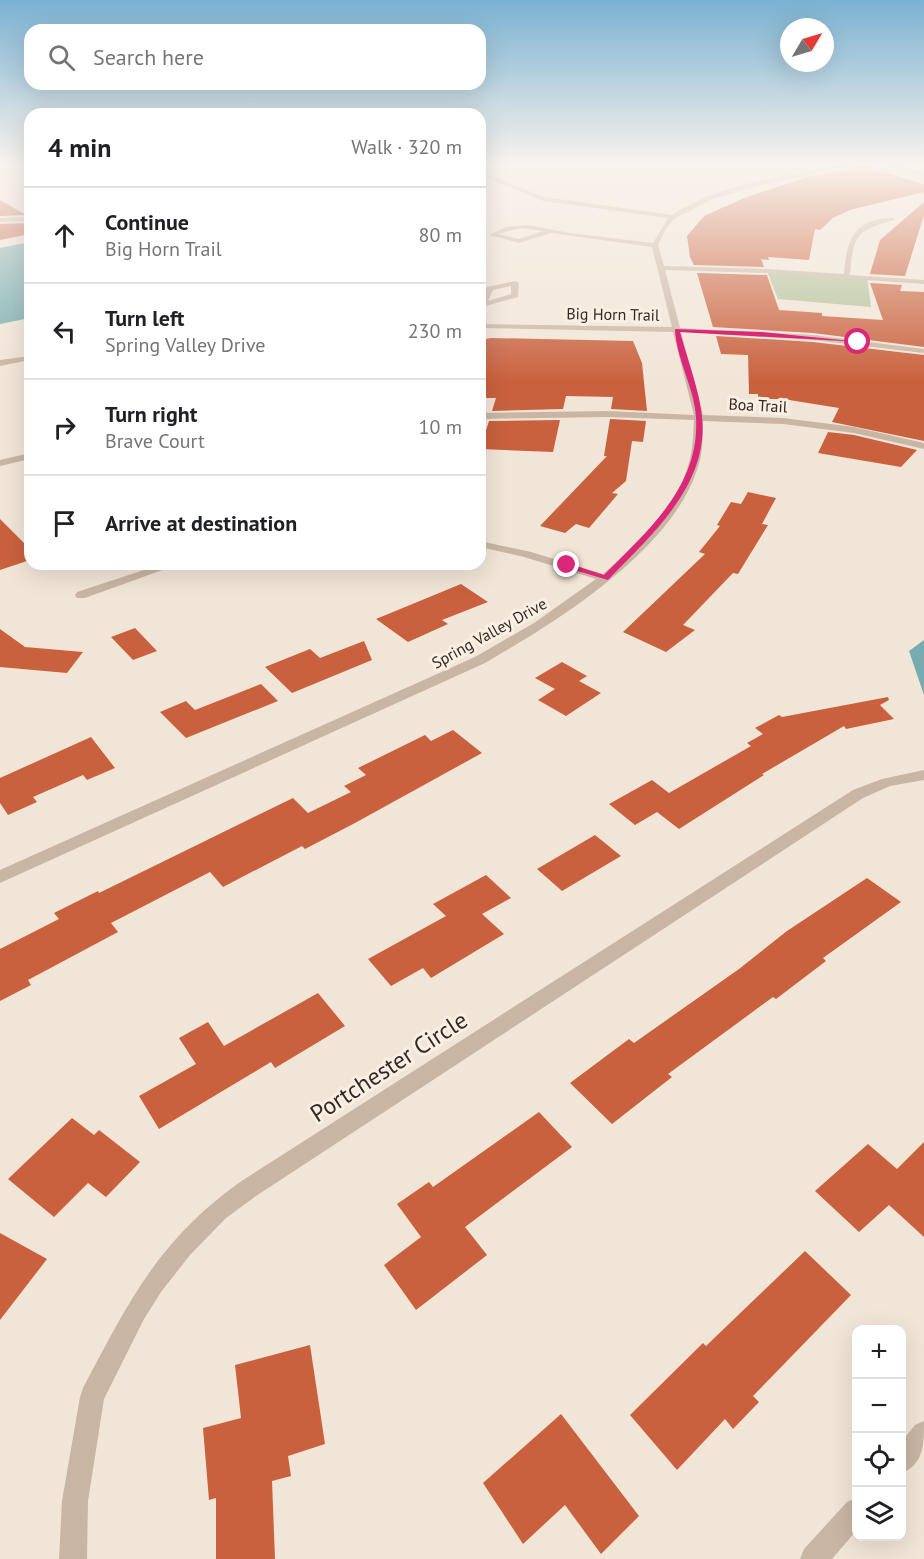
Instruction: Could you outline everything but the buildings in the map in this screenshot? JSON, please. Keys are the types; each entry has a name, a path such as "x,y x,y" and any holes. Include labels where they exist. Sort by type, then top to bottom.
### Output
{"street":[{"path":"499,237 519,242 534,237"},
{"path":"596,237 655,244 658,237"},
{"path":"847,275 849,246 853,237"},
{"name":"Spring Valley Drive","path":"0,877 480,660 552,618 605,578 651,532 678,496 690,476 694,461 699,417 655,244"},
{"path":"661,268 847,275 924,282"},
{"name":"Big Horn Trail","path":"486,326 677,330 817,337 924,351"},
{"path":"0,363 24,359"},
{"name":"Boa Trail","path":"486,416 608,414 811,424 881,435 924,446"},
{"path":"0,463 24,457"},
{"path":"486,545 527,554 605,578"},
{"path":"81,595 155,570"},
{"name":"Portchester Circle","path":"73,1559 75,1501 92,1397 136,1311 153,1284 182,1246 218,1211 268,1176 858,794 887,782 924,774"},
{"path":"906,1455 924,1434"},
{"path":"814,1559 852,1516"}],"green space":[{"path":"767,271 867,277 871,307 778,299"}],"water":[{"path":"24,243 24,319 0,324 0,248"},
{"path":"924,640 924,695 909,651"}],"route":[{"path":"567,565 605,578 631,554 667,514 690,476 697,446 699,417 677,330 762,333 858,342"}]}
